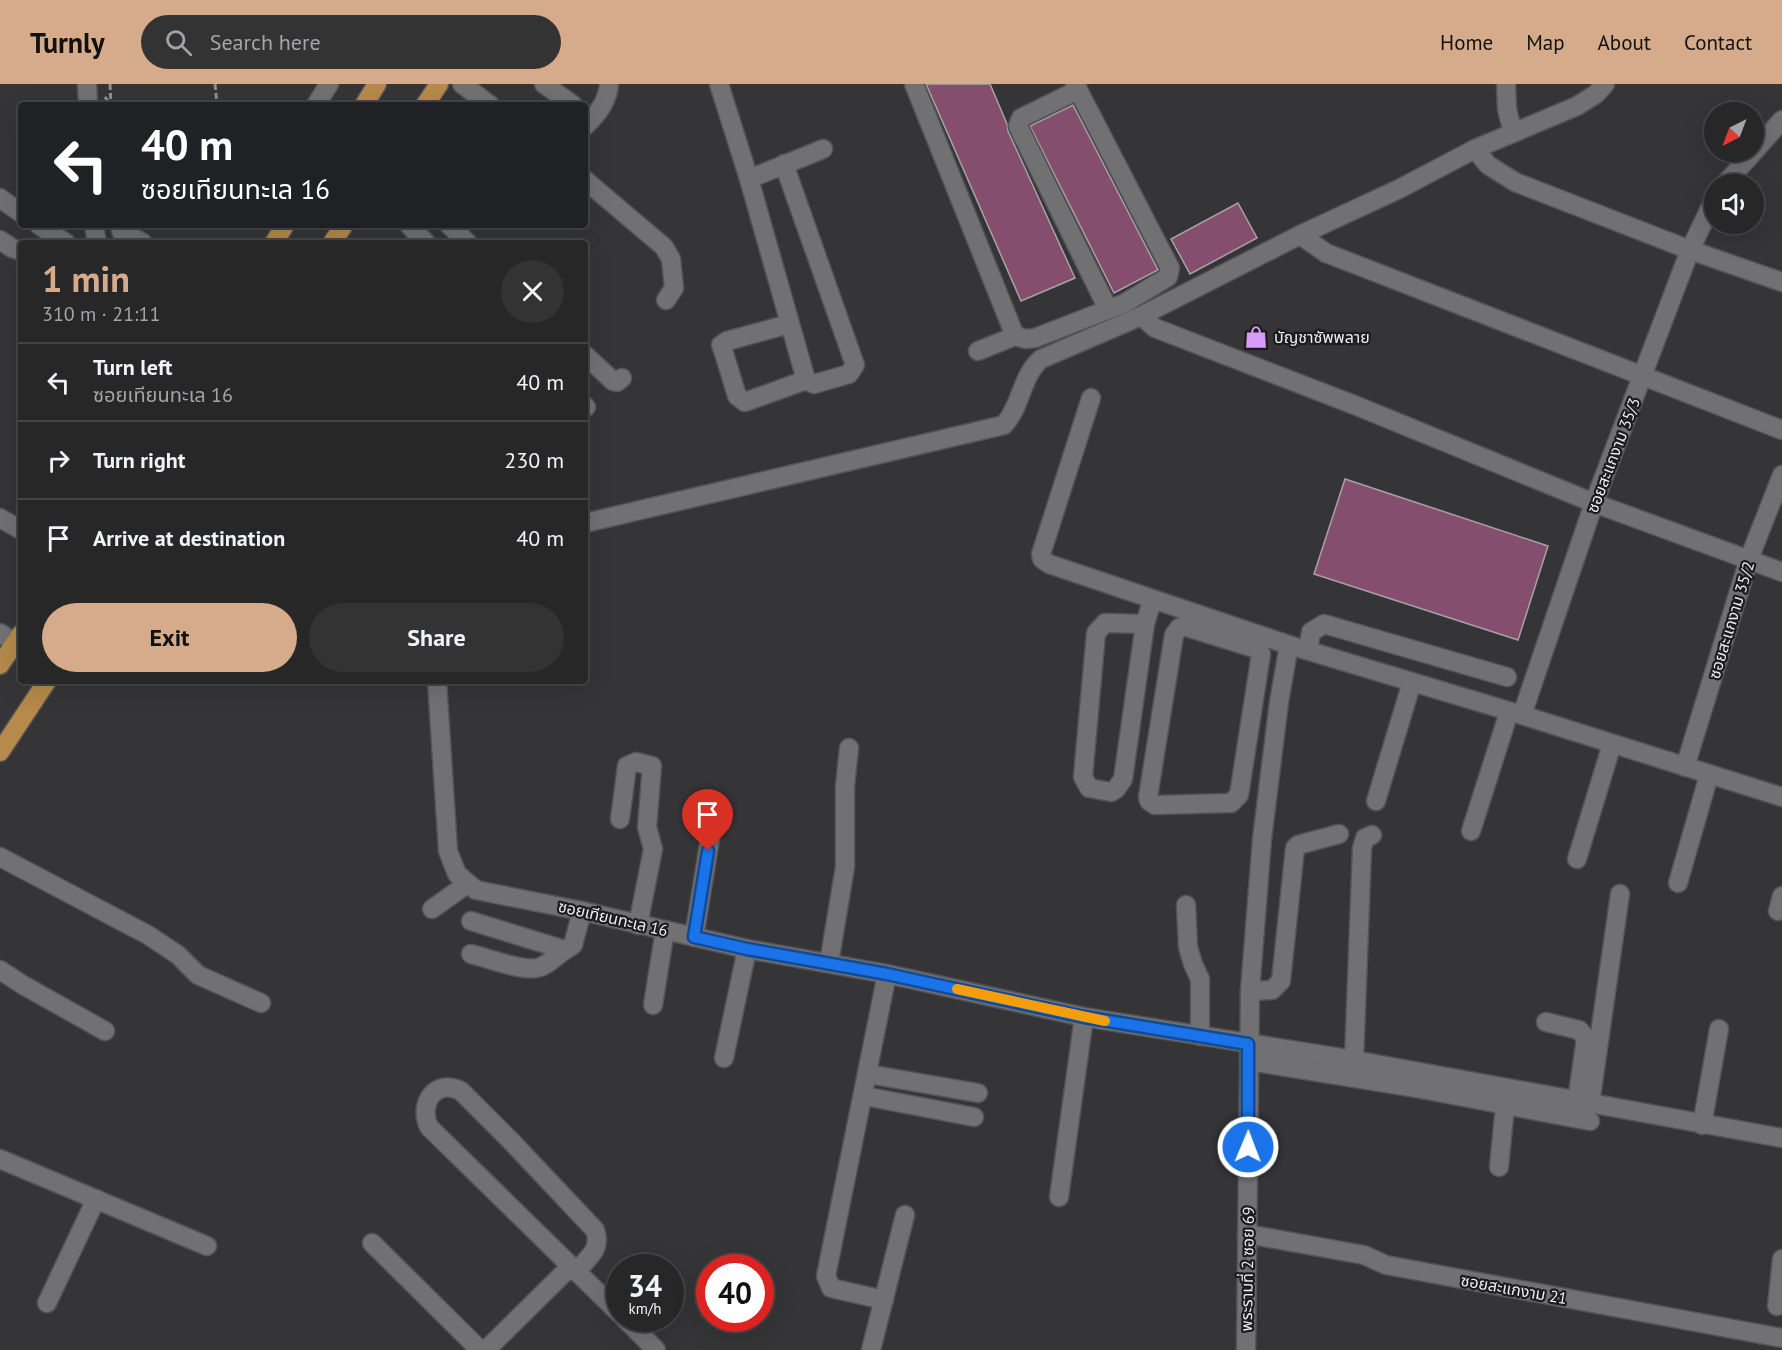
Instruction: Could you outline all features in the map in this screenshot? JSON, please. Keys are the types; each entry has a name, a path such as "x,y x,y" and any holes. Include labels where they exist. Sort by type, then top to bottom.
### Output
{"main road":[{"path":"366,102 377,84"},
{"path":"427,102 440,84"},
{"path":"0,665 12,637"},
{"path":"0,752 45,684"}],"street":[{"path":"87,84 88,102"},
{"path":"318,102 329,84"},
{"path":"462,84 485,102"},
{"path":"544,84 569,102"},
{"path":"588,119 608,95 609,84"},
{"path":"718,84 806,380 814,384 849,374 855,365 784,164"},
{"path":"914,84 1015,336"},
{"path":"1506,84 1507,109 1513,133"},
{"path":"588,522 1004,425 1013,413 1033,366 1041,359 1141,316 1300,235 1400,189 1475,149 1576,106 1596,94 1605,84"},
{"path":"978,351 1015,336 1026,339 1035,338 1125,303 1168,277 1170,268 1077,87 1021,118 1018,126 1108,309"},
{"path":"1734,174 1782,120"},
{"path":"748,179 823,149"},
{"path":"1475,149 1488,165 1515,182 1690,250 1782,282"},
{"path":"588,183 664,247 671,259 674,288 666,300"},
{"path":"0,198 18,211"},
{"name":"ซอยสะแกงาม 35/3","path":"1471,831 1690,250 1704,221"},
{"path":"412,228 423,240"},
{"path":"453,228 465,240"},
{"path":"121,231 138,240"},
{"path":"45,234 59,240"},
{"path":"1300,235 1326,253 1642,378 1782,430"},
{"path":"0,240 18,250"},
{"path":"1141,316 1155,328 1357,406 1594,503 1782,572"},
{"path":"789,324 727,340 721,345 737,396 746,402 806,380"},
{"path":"588,358 613,381 617,382 622,378"},
{"path":"1091,398 1041,554 1042,559 1048,564 1152,601 1289,645 1516,713 1709,776 1782,797"},
{"name":"ซอยสะแกงาม 35/2","path":"1685,767 1749,559 1782,475"},
{"path":"0,518 18,528"},
{"path":"1145,624 1105,623 1096,633 1083,777 1089,788 1111,792 1123,779 1145,624 1152,601"},
{"path":"1308,650 1311,632 1324,624 1507,676"},
{"path":"1183,627 1259,651 1261,654 1255,698 1239,795 1236,799 1231,803 1160,805 1149,801 1176,631 1183,627"},
{"name":"พระรามที่ 2 ซอย 69","path":"1246,1350 1250,990 1262,839 1279,702 1289,645"},
{"path":"1376,801 1412,682"},
{"path":"432,909 467,884 457,874 448,851 436,684"},
{"path":"1255,698 1279,702"},
{"path":"1577,860 1612,744"},
{"path":"829,963 845,867 845,786 849,748"},
{"path":"620,819 627,766 636,762 652,766 647,827 653,849 638,925"},
{"path":"1678,884 1709,776"},
{"path":"694,937 715,808"},
{"path":"1250,990 1272,990 1281,981 1295,848 1298,845 1339,834"},
{"path":"1354,1060 1362,848 1365,838 1372,835"},
{"path":"0,857 148,935 178,955 198,975 261,1003"},
{"name":"ซอยเทียนทะเล 16","path":"467,884 476,890 582,911 747,949 887,974 1084,1017 1200,1036 1248,1052"},
{"path":"1586,1109 1620,894"},
{"path":"1186,904 1188,947 1192,964 1200,979 1200,1036"},
{"path":"471,954 524,968 536,968 546,964 573,945 582,911"},
{"path":"471,921 565,950"},
{"path":"653,1005 665,930"},
{"path":"724,1058 747,949"},
{"path":"0,970 105,1030"},
{"path":"884,1300 831,1288 826,1276 887,974"},
{"path":"1059,1197 1084,1017"},
{"path":"1546,1022 1579,1030 1586,1038 1586,1109"},
{"path":"1702,1125 1719,1029"},
{"path":"1248,1052 1354,1060 1586,1109 1782,1138"},
{"path":"1248,1052 1505,1106 1586,1109"},
{"path":"868,1074 978,1093"},
{"path":"486,1350 573,1269 596,1248 598,1240 595,1230 461,1091 451,1086 441,1087 433,1094 426,1107 424,1117 429,1127 573,1269 606,1301"},
{"path":"864,1096 974,1117"},
{"path":"1499,1167 1505,1106"},
{"path":"0,1159 207,1246"},
{"path":"47,1303 96,1199"},
{"path":"871,1350 905,1215"},
{"name":"ซอยสะแกงาม 21","path":"1247,1234 1364,1255 1386,1265 1774,1336"},
{"path":"372,1243 480,1350"},
{"path":"1774,1336 1779,1306 1782,1259"},
{"path":"638,1332 656,1350"}],"path":[{"path":"110,84 111,102"},
{"path":"215,84 217,102"}],"building":[{"path":"926,84 990,84 1008,131 1075,278 1021,301"},
{"path":"1073,105 1158,270 1114,293 1030,126"},
{"path":"1238,203 1257,238 1190,274 1171,239"},
{"path":"1345,479 1548,546 1518,640 1314,574"}],"slow traffic":[{"path":"957,989 1105,1021"}],"place":[{"name":"บัญชาซัพพลาย","path":"1256,337"}],"route":[{"path":"708,851 694,937 747,949 887,974 1084,1017 1248,1044 1248,1147"}]}
